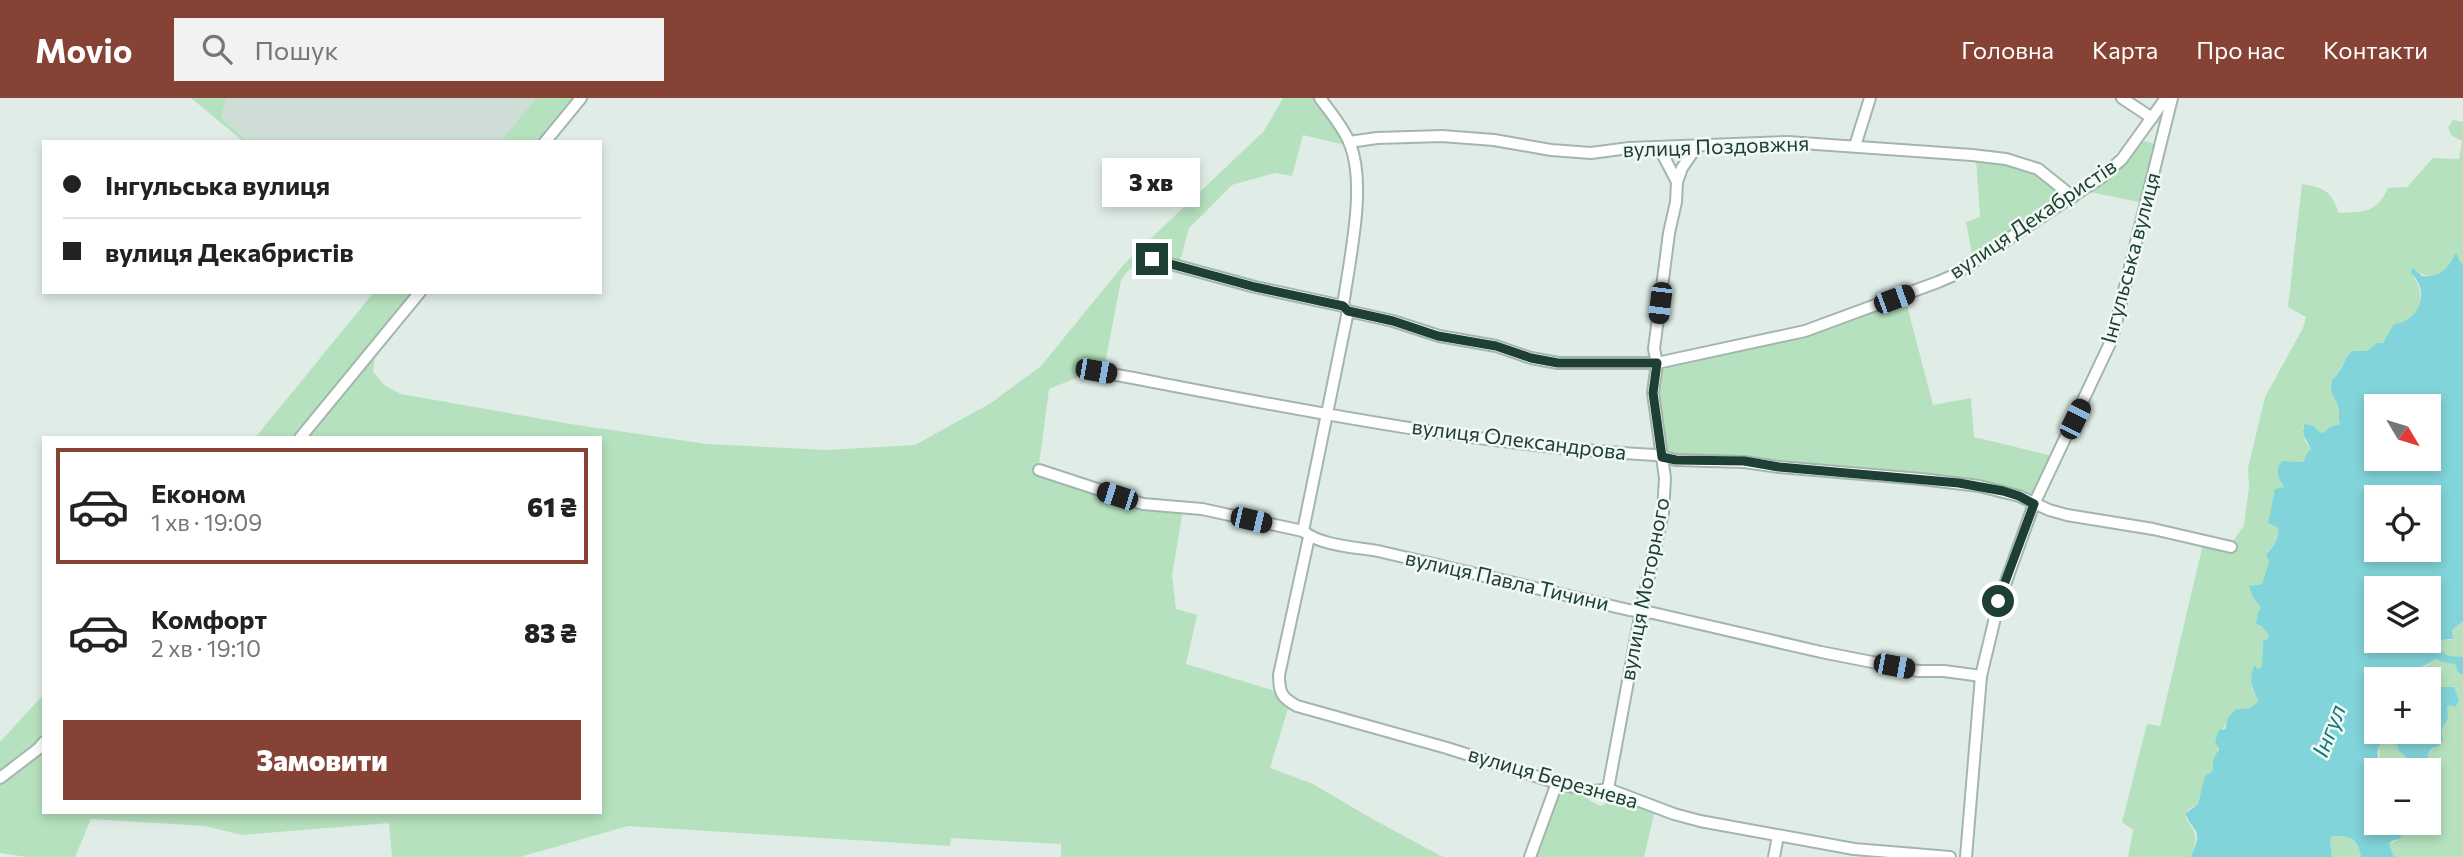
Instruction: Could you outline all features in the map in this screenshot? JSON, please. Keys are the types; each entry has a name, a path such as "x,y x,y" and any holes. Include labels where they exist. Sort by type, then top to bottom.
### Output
{"street":[{"path":"546,140 581,98"},
{"path":"1306,534 1345,309 1357,194 1356,169 1349,142 1320,98"},
{"path":"1855,146 1870,98"},
{"path":"2122,98 2152,118"},
{"name":"вулиця Декабристів","path":"1140,259 1152,259 1393,321 1438,336 1496,346 1531,358 1558,363 1657,363 1805,331 1952,276 2102,177 2122,159 2166,98"},
{"name":"Інгульська вулиця","path":"1966,857 1981,676 1998,601 2034,504 2112,339 2172,98"},
{"name":"вулиця Поздовжня","path":"1349,142 1377,138 1471,137 1572,152 1788,142 1855,146 2006,159 2038,169 2073,197"},
{"name":"вулиця Моторного","path":"1608,789 1641,611 1663,513 1665,478 1653,393 1657,363 1654,349 1677,182 1682,168 1697,146"},
{"path":"1656,147 1677,182"},
{"path":"302,436 418,294"},
{"name":"вулиця Олександрова","path":"1096,371 1326,414 1516,443 1676,460 1744,461 1779,467 1979,486 2019,496 2067,515 2153,529 2231,547"},
{"name":"вулиця Павла Тичини","path":"1039,470 1143,504 1202,509 1641,611 1906,668 1981,676"},
{"name":"вулиця Березнева","path":"1306,534 1279,675 1279,688 1284,700 1557,783 1586,790 1608,789 1674,814 1854,849 1950,857"},
{"path":"0,778 42,744"},
{"path":"1530,857 1557,783"},
{"path":"1774,857 1777,836"}],"shaded area":[{"path":"226,98 536,98 502,140 247,140 221,118"}],"green space":[{"path":"191,98 226,98 221,118 247,140 242,140"},
{"path":"536,98 575,98 541,140 502,140"},
{"path":"1283,98 1318,98 1346,145 1303,135 1292,176 1275,173 1232,185 1189,228 1179,265 1139,264 1127,273 1121,280 1104,369 1095,375 1086,374 1049,389 1038,473 1183,509 1172,575 1176,609 1197,615 1186,664 1275,691 1277,688 1289,705 1270,768 1313,784 1443,857 1061,857 1061,844 951,838 950,846 628,826 520,857 392,857 389,823 242,835 205,826 91,819 75,857 27,857 0,853 0,775 42,745 42,814 602,814 602,436 302,436 420,294 425,294 375,356 373,371 384,385 401,394 570,424 707,444 826,450 915,445 991,403 1041,366 1125,263 1264,131"},
{"path":"2453,120 2463,122 2463,264 2458,256 2454,255 2447,268 2437,275 2426,276 2414,268 2413,276 2420,293 2417,313 2408,322 2397,324 2383,343 2377,343 2367,351 2358,350 2348,354 2330,386 2338,406 2340,424 2323,433 2314,426 2303,426 2305,441 2311,449 2304,462 2282,461 2278,468 2284,487 2275,498 2269,523 2278,528 2278,535 2267,552 2269,562 2262,584 2252,585 2251,589 2262,608 2258,614 2258,625 2268,633 2267,641 2263,642 2262,667 2252,670 2252,689 2259,701 2250,708 2236,709 2218,737 2214,770 2198,804 2188,810 2186,818 2196,837 2191,857 2128,857 2133,830 2122,822 2147,724 2160,726 2204,540 2232,543 2244,525 2249,487 2248,468 2265,397 2303,328 2306,317 2288,307 2302,184 2316,187 2330,195 2339,213 2368,210 2378,203 2388,188 2407,187 2433,158 2459,159 2462,141 2451,135 2448,127"},
{"path":"2145,141 2154,144 2155,149 2143,203 2086,191 2135,147"},
{"path":"1976,158 2027,167 2066,197 1973,259 1966,222 1980,217"},
{"path":"372,294 416,294 298,436 257,436"},
{"path":"1905,298 1933,405 1971,398 1974,437 2053,456 2034,493 2026,495 1676,458 1665,453 1655,394 1661,373 1668,365"},
{"path":"2463,621 2463,657 2448,657 2441,650 2441,640 2452,640 2452,630"},
{"path":"2437,659 2455,664 2463,675 2463,857 2394,857 2389,844 2400,839 2402,835 2441,835 2441,758 2428,758 2428,753 2437,744 2441,744 2444,737 2442,729 2447,721 2447,707 2455,693 2452,687 2441,688 2441,667 2424,667"},
{"path":"42,696 42,740 21,757 0,769 0,742"},
{"path":"2396,744 2407,758 2380,758 2379,746"},
{"path":"1561,788 1585,793 1589,800 1601,806 1611,794 1655,810 1644,857 1532,857"},
{"path":"2332,836 2352,839 2358,846 2361,857 2332,857"}],"water":[{"name":"Інгул","path":"2457,254 2463,264 2463,621 2452,630 2453,639 2441,640 2441,576 2364,576 2364,653 2441,653 2441,650 2448,656 2463,657 2463,675 2458,672 2455,664 2437,659 2422,667 2364,667 2364,744 2381,744 2379,758 2364,758 2364,835 2402,835 2400,839 2389,844 2394,857 2361,857 2356,842 2352,839 2332,836 2332,857 2191,857 2197,836 2186,813 2198,804 2205,776 2213,771 2213,760 2219,749 2215,742 2219,730 2225,729 2228,718 2236,709 2250,708 2259,701 2251,679 2255,665 2257,669 2262,667 2263,641 2268,639 2268,634 2262,626 2256,624 2261,608 2249,586 2262,584 2269,562 2266,554 2278,535 2278,528 2268,523 2275,489 2284,487 2278,468 2282,461 2304,462 2311,449 2304,435 2305,424 2314,426 2323,433 2340,424 2338,405 2332,394 2331,384 2347,356 2353,351 2367,351 2377,343 2383,343 2394,324 2403,322 2416,312 2421,297 2417,280 2411,273 2412,269 2422,276 2433,276"},
{"path":"2441,687 2454,687 2459,700 2455,707 2447,707 2448,719 2442,729 2441,743"},
{"path":"2396,744 2440,744 2432,748 2428,758 2407,758"}],"route":[{"path":"1152,259 1255,287 1343,306 1348,311 1393,321 1438,336 1496,346 1531,358 1575,364 1657,363 1653,393 1662,457 1676,460 1744,461 1779,467 1921,479 1979,486 2019,496 2034,504 1998,601"}]}
